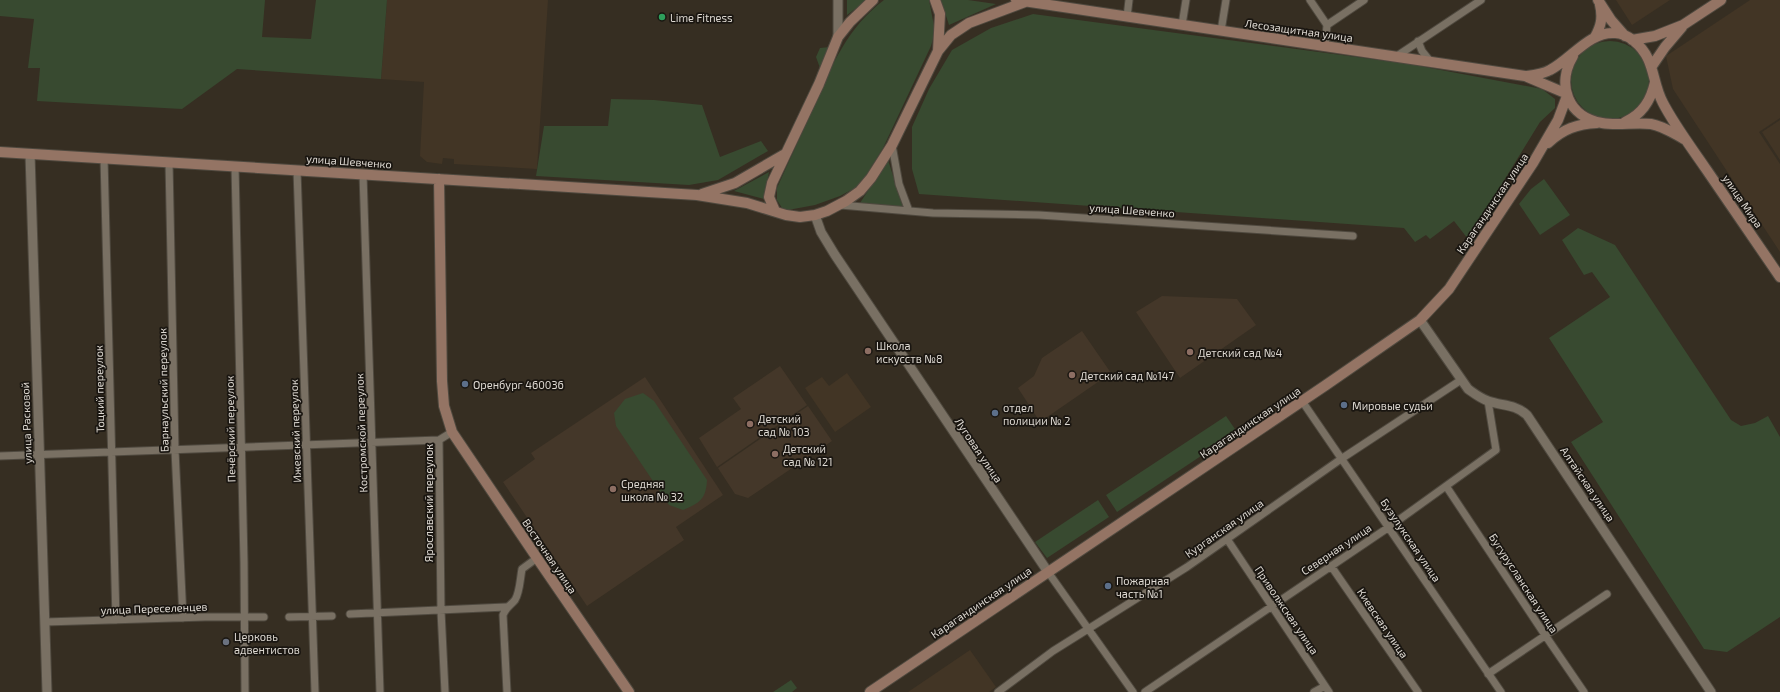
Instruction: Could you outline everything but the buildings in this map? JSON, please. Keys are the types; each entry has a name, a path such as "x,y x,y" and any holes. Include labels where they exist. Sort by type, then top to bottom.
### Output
{"main road":[{"path":"775,211 770,201 770,192 775,175 819,84 838,37 854,18 873,0"},
{"path":"935,0 940,14 938,51"},
{"name":"Лесозащитная улица","path":"1016,0 1027,2 1073,4 1127,17 1525,76 1566,94"},
{"path":"1600,122 1589,119 1580,113 1566,94 1565,74 1568,64 1583,44 1604,34 1615,33 1629,38 1655,36 1684,25 1721,0"},
{"path":"1595,37 1602,23 1602,15 1598,1"},
{"path":"1598,1 1611,20 1629,38 1642,48 1652,66 1655,82 1652,94 1641,112 1632,119 1622,123"},
{"name":"Лесозащитная улица","path":"938,51 951,35 969,23 1027,2"},
{"path":"1652,66 1665,47 1684,25"},
{"name":"улица Шевченко","path":"0,152 697,195 740,201 792,216 815,215 840,205 865,186 892,144 938,51"},
{"path":"1525,76 1549,71 1574,54"},
{"name":"улица Мира","path":"1655,82 1663,105 1780,277"},
{"name":"Карагандинская улица","path":"870,692 1400,335 1420,320 1449,289 1543,148 1558,120 1566,94"},
{"path":"1543,148 1563,130 1573,126 1600,122 1652,125 1666,129 1685,139"},
{"name":"улица Шевченко","path":"697,195 724,188 736,183 785,154"},
{"path":"439,179 442,381 444,406 452,432"},
{"name":"Восточная улица","path":"452,432 629,692"}],"street":[{"path":"838,0 838,37"},
{"path":"1127,17 1129,0"},
{"path":"1182,25 1186,0"},
{"path":"1221,31 1226,0"},
{"path":"1310,0 1327,25 1326,46"},
{"path":"1327,25 1364,0"},
{"path":"1397,56 1481,0"},
{"path":"1418,42 1422,51 1430,61"},
{"path":"892,144 899,184 909,211"},
{"name":"улица Расковой","path":"30,154 47,692"},
{"name":"Тоцкий переулок","path":"104,158 116,620"},
{"name":"Барнаульский переулок","path":"169,162 176,450 183,618"},
{"name":"Печёрский переулок","path":"235,166 245,692"},
{"name":"Ижевский переулок","path":"297,170 307,444 311,617 315,692"},
{"name":"Костромской переулок","path":"363,174 380,692"},
{"name":"улица Шевченко","path":"840,205 933,213 1039,215 1353,236"},
{"name":"Луговая улица","path":"815,215 821,232 836,255 1048,572 1132,692"},
{"name":"Алтайская улица","path":"1420,320 1461,380 1478,396 1488,401 1520,409 1527,415 1711,692"},
{"name":"Курганская улица","path":"998,692 1053,651 1227,539 1341,459 1461,380"},
{"name":"Бузулукская улица","path":"1302,401 1500,692"},
{"name":"Северная улица","path":"1145,692 1389,527 1496,450 1488,401"},
{"name":"Ярославский переулок","path":"445,692 439,440 452,432"},
{"path":"0,456 439,440"},
{"name":"Бугурусланская улица","path":"1446,486 1544,635 1584,692"},
{"name":"Приволжская улица","path":"1227,539 1327,689"},
{"path":"350,614 506,607 514,602 518,595 522,569 537,558"},
{"name":"Киевская улица","path":"1331,566 1418,692"},
{"path":"1488,674 1607,594"},
{"path":"506,607 503,615 507,692"},
{"path":"289,617 332,616"},
{"name":"улица Переселенцев","path":"45,622 183,618 264,618"},
{"path":"1314,692 1327,689"}],"shaded area":[{"path":"387,0 548,0 537,169 454,164 454,159 443,158 442,164 427,162 420,156 424,82 381,79"},
{"path":"1616,0 1670,0 1632,25"},
{"path":"1750,0 1780,0 1780,118 1759,132 1780,164 1780,252 1673,89 1666,56"},
{"path":"1780,120 1780,160 1762,132"},
{"name":"Детский сад №4","path":"1162,296 1237,299 1256,325 1180,378 1136,312"},
{"name":"Детский сад №147","path":"1082,331 1111,373 1040,422 1018,388 1034,376 1042,358"},
{"name":"Детский сад № 103","path":"780,366 807,405 717,467 699,438 741,409 733,398"},
{"path":"847,373 871,407 835,432 805,388 822,377 829,386"},
{"name":"Средняя школа № 32","path":"645,377 723,495 676,527 684,540 587,606 503,482 535,459 531,453"},
{"name":"Детский сад № 121","path":"808,406 832,441 748,498 735,494 718,468"},
{"path":"970,650 996,687 989,692 908,692"}],"green space":[{"path":"0,0 265,0 262,37 311,39 316,0 387,0 381,79 237,69 182,109 37,101 40,68 28,68 34,19 0,16"},
{"path":"847,0 867,0 847,15"},
{"path":"884,0 929,0 935,31 931,46 883,148 865,177 855,188 840,196 815,205 788,210 782,208 777,200 777,188 827,76 850,35 871,11"},
{"path":"941,0 968,0 996,4 949,25"},
{"path":"1033,14 1409,64 1542,89 1555,99 1555,108 1540,122 1468,239 1454,221 1430,239 1426,235 1415,242 1404,228 919,194 912,169 912,127 929,89 952,50 991,28"},
{"path":"1610,41 1625,44 1632,48 1642,58 1646,65 1649,80 1646,95 1642,102 1632,112 1625,116 1610,119 1595,116 1588,112 1578,102 1574,95 1571,80 1574,65 1578,58 1588,48 1595,44"},
{"path":"830,47 820,68 816,57 820,48"},
{"path":"611,99 654,100 702,105 720,157 761,141 768,151 718,180 689,185 536,176 544,126 608,126"},
{"path":"888,160 903,207 860,203"},
{"path":"769,172 764,199 734,191"},
{"path":"1544,179 1570,215 1540,235 1519,204 1531,189"},
{"path":"1578,228 1615,245 1731,420 1741,426 1755,423 1768,416 1780,437 1780,617 1727,652 1704,649 1571,442 1603,422 1549,338 1610,297 1592,272 1584,275 1562,240"},
{"path":"643,393 654,401 707,480 705,492 701,500 683,510 669,505 616,426 614,413 625,399"},
{"path":"1226,416 1237,432 1117,512 1106,495"},
{"path":"1098,500 1109,517 1047,558 1035,542"},
{"path":"791,680 797,688 792,692 773,692"}],"place":[{"name":"Lime Fitness","path":"662,17"},
{"name":"Школа искусств №8","path":"868,351"},
{"name":"Детский сад №4","path":"1190,352"},
{"name":"Детский сад №147","path":"1072,375"},
{"name":"Оренбург 460036","path":"465,384"},
{"name":"Мировые судьи","path":"1344,405"},
{"name":"отдел полиции № 2","path":"995,413"},
{"name":"Детский сад № 103","path":"750,424"},
{"name":"Детский сад № 121","path":"775,454"},
{"name":"Средняя школа № 32","path":"613,489"},
{"name":"Пожарная часть №1","path":"1108,586"},
{"name":"Церковь адвентистов","path":"226,642"}]}
